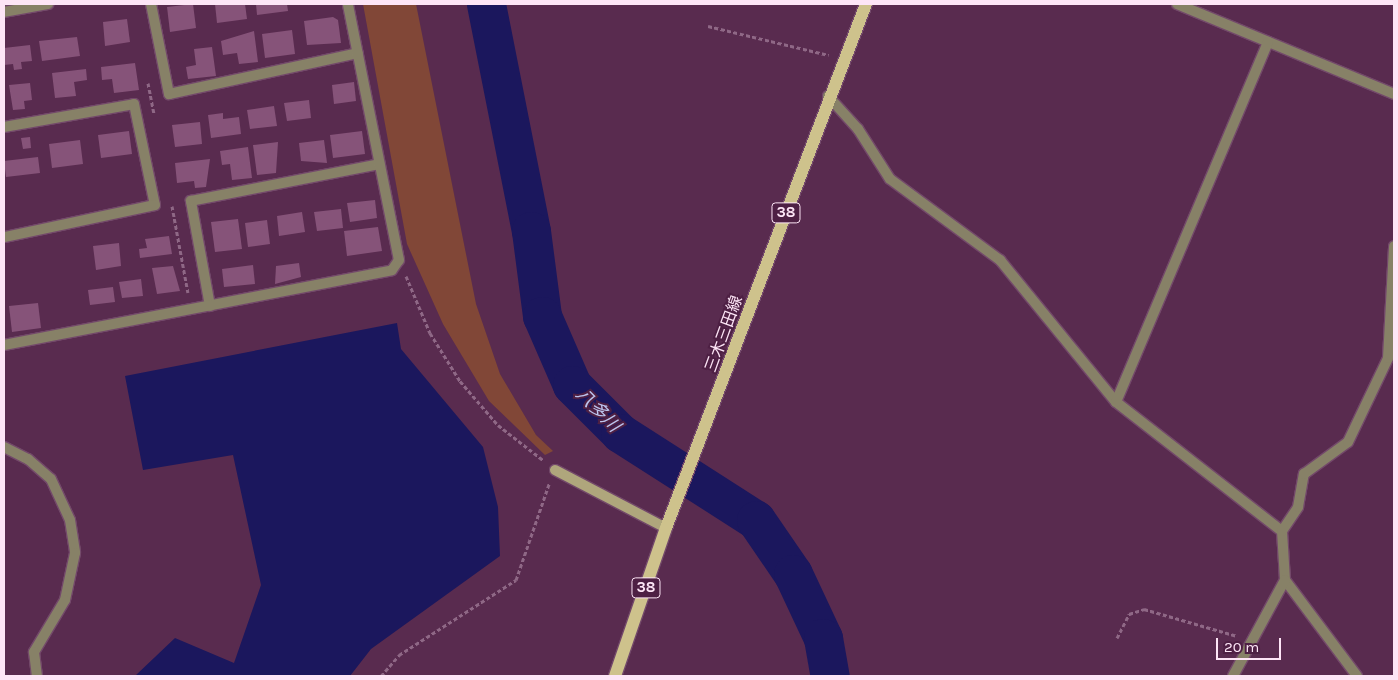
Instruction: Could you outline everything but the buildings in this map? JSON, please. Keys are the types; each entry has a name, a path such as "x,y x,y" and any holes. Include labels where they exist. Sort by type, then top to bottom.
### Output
{"main road":[{"name":"三木三田線","path":"615,676 666,528 679,502 828,96 866,4"}],"street":[{"path":"4,12 48,4"},
{"path":"151,4 169,94 358,53"},
{"path":"4,345 392,270 399,260 348,4"},
{"path":"1177,4 1394,94"},
{"path":"1116,402 1268,42"},
{"path":"828,96 858,129 890,179 1000,260 1116,402 1282,532"},
{"path":"4,127 134,104 155,205 4,237"},
{"path":"210,306 191,201 380,164"},
{"path":"1233,676 1285,580 1282,532 1298,507 1304,474 1348,442 1388,358 1394,246"},
{"path":"4,447 28,458 50,479 70,520 75,553 65,600 34,652 37,676"},
{"path":"555,470 666,528"},
{"path":"1285,580 1357,676"}],"path":[{"path":"708,26 844,58"},
{"path":"134,104 169,94"},
{"path":"155,205 191,201"},
{"path":"381,676 399,655 516,580 540,501 555,470 498,425 460,381 430,333 408,277 392,270"},
{"path":"1117,638 1129,614 1144,609 1252,641"}],"shaded area":[{"path":"363,4 416,4 476,304 500,374 536,435 553,451 545,455 489,401 443,324 407,244"},
{"path":"397,323 401,349 483,447 498,507 500,556 371,649 350,676 135,676 175,638 234,663 261,585 233,455 143,470 125,376"}],"waterway":[{"name":"八多川","path":"486,4 531,231 542,316 572,385 620,433 756,520 793,574 823,638 830,676"}]}
